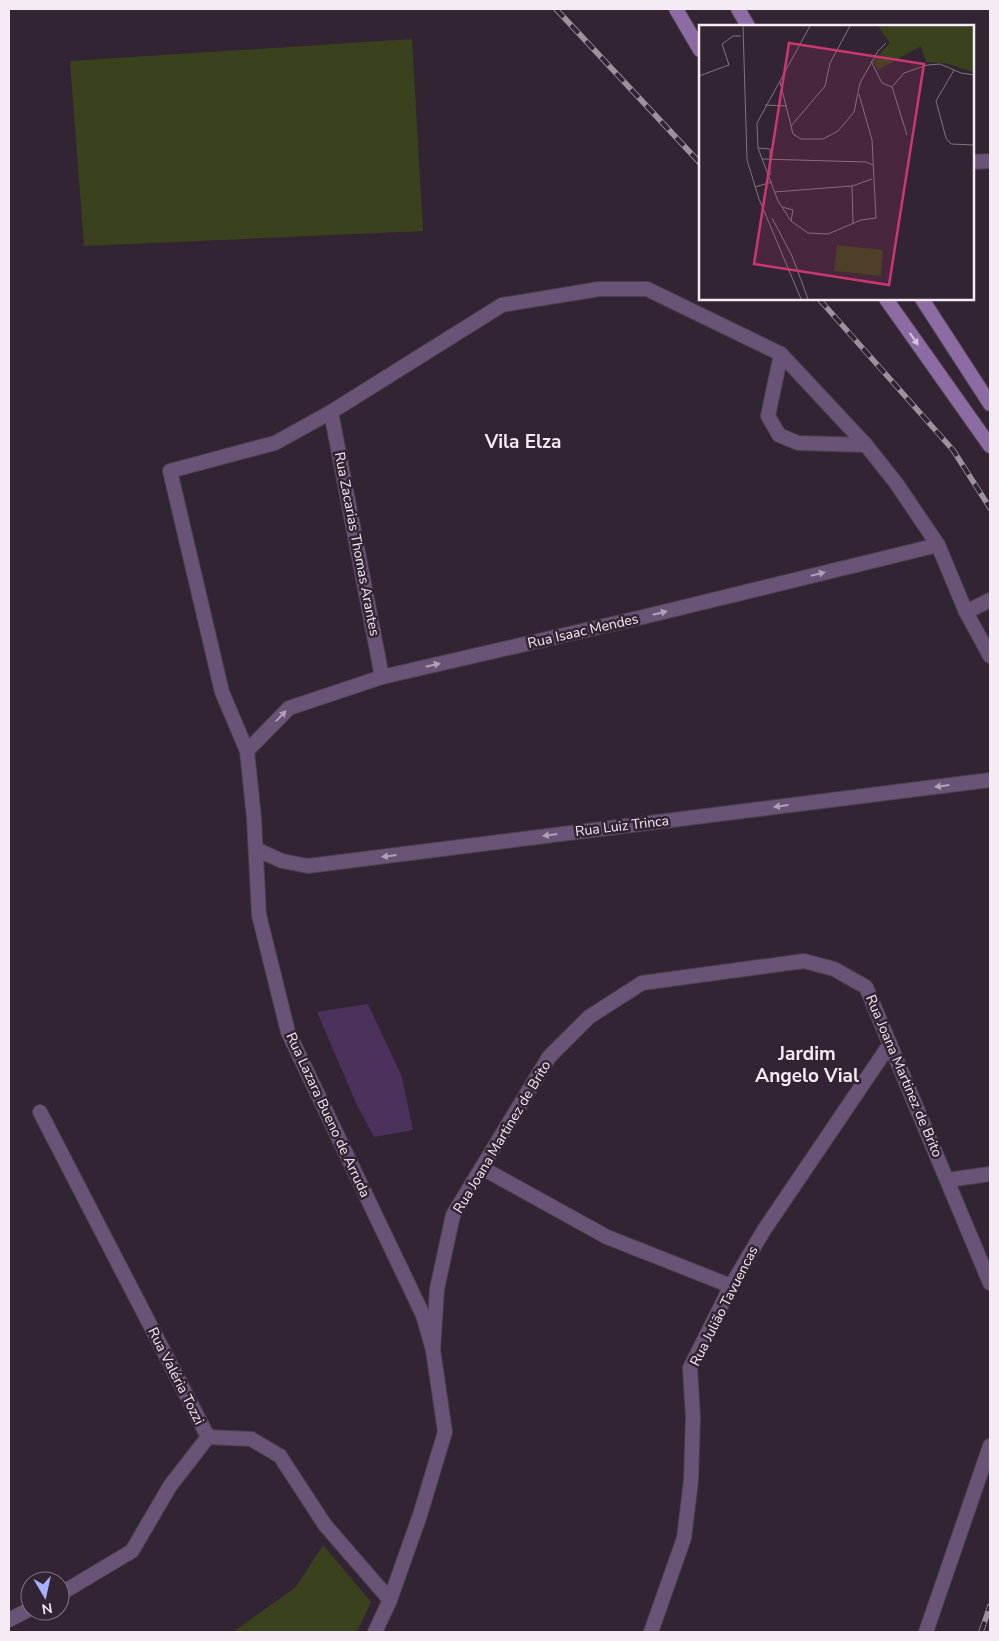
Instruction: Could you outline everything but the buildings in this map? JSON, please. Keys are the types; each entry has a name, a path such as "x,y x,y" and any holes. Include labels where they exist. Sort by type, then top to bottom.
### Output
{"main road":[{"path":"676,9 699,48"},
{"path":"738,9 747,25"},
{"path":"887,300 990,446"},
{"path":"923,300 990,404"}],"street":[{"path":"974,162 990,161"},
{"path":"331,412 502,306 599,289 647,289 781,354 866,445 896,483 938,545 966,612 990,655 990,669"},
{"path":"781,354 768,416 779,435 798,443 866,445"},
{"name":"Rua Zacarias Thomas Arantes","path":"331,412 382,677"},
{"name":"Rua Lazara Bueno de Arruda","path":"331,412 275,443 170,471 222,692 247,751 256,849 258,915 288,1032 423,1315 433,1350"},
{"name":"Rua Isaac Mendes","path":"247,751 289,708 382,677 647,616 938,545"},
{"path":"966,612 990,600"},
{"name":"Rua Luiz Trinca","path":"256,849 282,861 308,866 990,780"},
{"name":"Rua Joana Martinez de Brito","path":"375,1632 390,1600 420,1515 445,1432 433,1350 437,1289 453,1215 549,1057 589,1017 642,983 804,962 834,969 866,987 990,1283"},
{"name":"Rua Julião Tavuencas","path":"651,1632 684,1538 691,1481 693,1418 690,1368 732,1286 764,1230 890,1044"},
{"name":"Rua Valéria Tozzi","path":"40,1112 208,1437 251,1439 280,1456 325,1525 390,1600"},
{"path":"482,1168 607,1237 732,1286"},
{"path":"947,1180 990,1174"},
{"path":"70,1588 132,1551 170,1486 208,1437"},
{"path":"926,1632 990,1446"}],"green space":[{"path":"412,39 423,231 84,246 70,61"},
{"path":"323,1545 371,1602 357,1632 233,1632 296,1587"}],"railway":[{"path":"556,9 699,162"},
{"path":"820,300 953,450 990,508"},
{"path":"981,1632 990,1606"}],"district":[{"name":"Vila Elza","path":"523,442"},
{"name":"Jardim Angelo Vial","path":"807,1065"}]}
